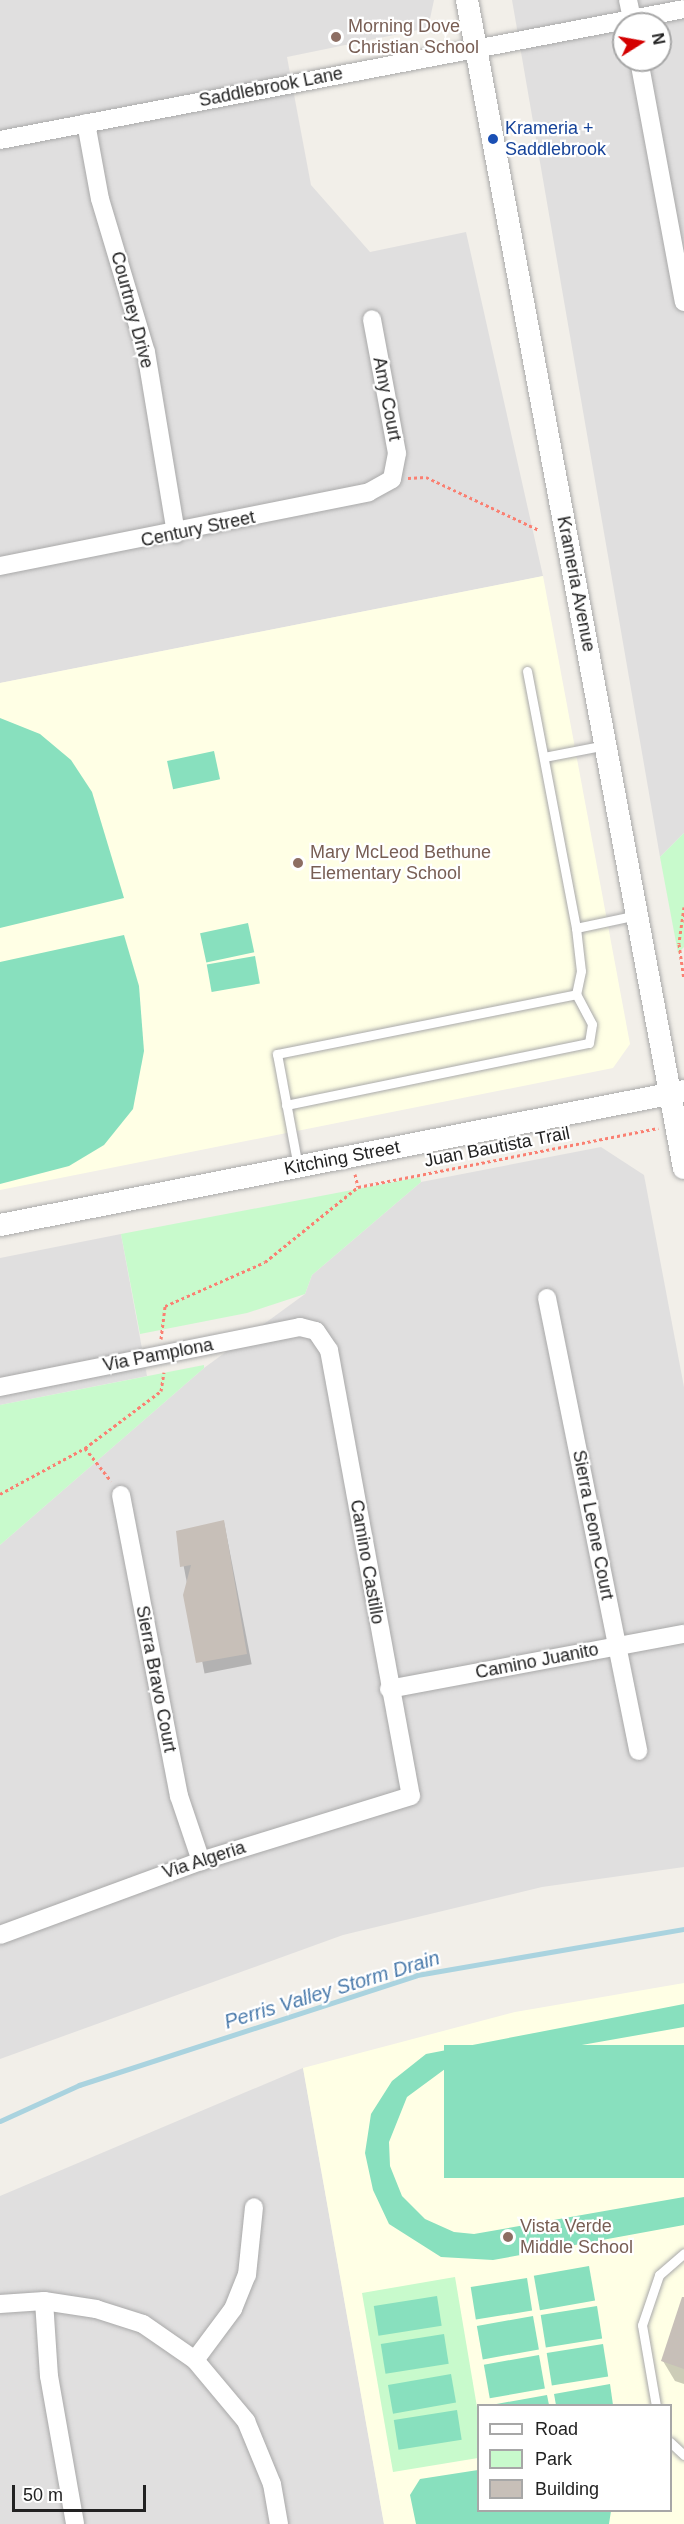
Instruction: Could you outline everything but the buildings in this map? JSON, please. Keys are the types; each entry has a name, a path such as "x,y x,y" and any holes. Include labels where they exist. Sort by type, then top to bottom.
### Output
{"street":[{"name":"Krameria Avenue","path":"467,0 637,915 677,1092 684,1168"},
{"name":"Saddlebrook Lane","path":"0,140 476,47 612,25"},
{"path":"641,72 684,302"},
{"name":"Courtney Drive","path":"86,123 100,199 146,352 176,534"},
{"name":"Amy Court","path":"372,319 397,453 392,479"},
{"name":"Century Street","path":"0,566 176,534 369,492 392,479"},
{"name":"Kitching Street","path":"0,1225 677,1092"},
{"name":"Sierra Leone Court","path":"548,1298 638,1751"},
{"name":"Via Pamplona","path":"0,1387 300,1327 316,1331"},
{"name":"Camino Castillo","path":"316,1331 329,1350 389,1689 411,1796"},
{"name":"Sierra Bravo Court","path":"121,1494 179,1796 201,1861"},
{"name":"Camino Juanito","path":"389,1689 684,1634"},
{"name":"Via Algeria","path":"0,1935 201,1861 411,1796"},
{"path":"195,2360 232,2309 247,2275 254,2207"},
{"path":"44,2301 49,2376 75,2524"},
{"path":"0,2304 44,2301 143,2324 195,2360 246,2421 272,2484 279,2524"}],"lane":[{"path":"286,1105 589,1043 592,1024 576,994 581,971 576,928 527,671"},
{"path":"544,757 606,745"},
{"path":"576,928 637,915"},
{"path":"298,1167 277,1054 576,994"},
{"path":"656,2404 642,2325 659,2275 684,2253"},
{"path":"672,2444 684,2455"}],"path":[{"path":"392,479 426,477 539,530"},
{"path":"684,907 679,944 684,978"},
{"name":"Juan Bautista Trail","path":"0,1494 85,1448 161,1391 165,1379 162,1355 165,1306 265,1262 358,1187 643,1130"},
{"path":"85,1448 121,1494"}],"shaded area":[{"path":"0,0 434,0 428,28 287,57 311,185 370,252 466,232 543,576 0,683"},
{"path":"512,0 684,0 684,833 660,857"},
{"name":"Mary McLeod Bethune Elementary School","path":"543,576 630,1044 613,1068 0,1190 0,683"},
{"path":"601,1147 644,1175 684,1387 684,1867 542,1887 343,1935 0,2059 0,1545 204,1368 305,1294 312,1275 421,1182"},
{"path":"121,1234 147,1376 0,1405 0,1258"},
{"name":"Vista Verde Middle School","path":"684,1983 684,2524 384,2524 303,2068 515,2012"},
{"path":"303,2068 384,2524 0,2524 0,2196"}],"green space":[{"path":"0,718 40,734 71,760 92,792 124,898 0,928"},
{"path":"214,751 220,779 173,789 167,761"},
{"path":"684,833 684,947 678,953 660,857"},
{"path":"248,923 254,952 206,963 200,933"},
{"path":"124,935 139,986 144,1051 133,1109 104,1145 69,1166 0,1184 0,962"},
{"path":"255,956 260,984 212,992 207,965"},
{"path":"420,1177 421,1182 312,1275 305,1294 247,1313 140,1334 121,1234"},
{"path":"204,1365 204,1368 0,1545 0,1405"},
{"path":"684,2004 684,2027 445,2069 407,2097 389,2142 390,2166 402,2196 425,2219 454,2232 474,2234 684,2197 684,2225 493,2260 441,2257 389,2224 373,2190 365,2153 371,2114 392,2081 426,2054"},
{"path":"444,2045 684,2045 684,2178 444,2178"},
{"path":"589,2266 595,2300 540,2310 534,2276"},
{"path":"455,2277 477,2407 477,2458 393,2472 362,2293"},
{"path":"527,2278 532,2311 476,2320 471,2287"},
{"path":"437,2296 442,2326 378,2336 374,2306"},
{"path":"597,2306 602,2339 546,2348 541,2315"},
{"path":"533,2316 539,2349 483,2359 477,2326"},
{"path":"444,2334 449,2364 385,2374 381,2344"},
{"path":"603,2344 608,2377 552,2386 547,2353"},
{"path":"539,2355 545,2388 490,2398 484,2365"},
{"path":"451,2374 456,2403 393,2414 388,2385"},
{"path":"610,2384 613,2404 556,2404 554,2394"},
{"path":"547,2395 549,2404 497,2404"},
{"path":"457,2410 462,2440 398,2450 394,2420"},
{"path":"477,2470 477,2512 611,2512 609,2524 416,2524 410,2495 420,2479"}],"waterway":[{"name":"Perris Valley Storm Drain","path":"0,2121 79,2085 417,1975 684,1929"}],"place":[{"name":"Morning Dove Christian School","path":"336,37"},
{"name":"Krameria + Saddlebrook","path":"493,139"},
{"name":"Mary McLeod Bethune Elementary School","path":"298,863"},
{"name":"Vista Verde Middle School","path":"508,2237"}]}
